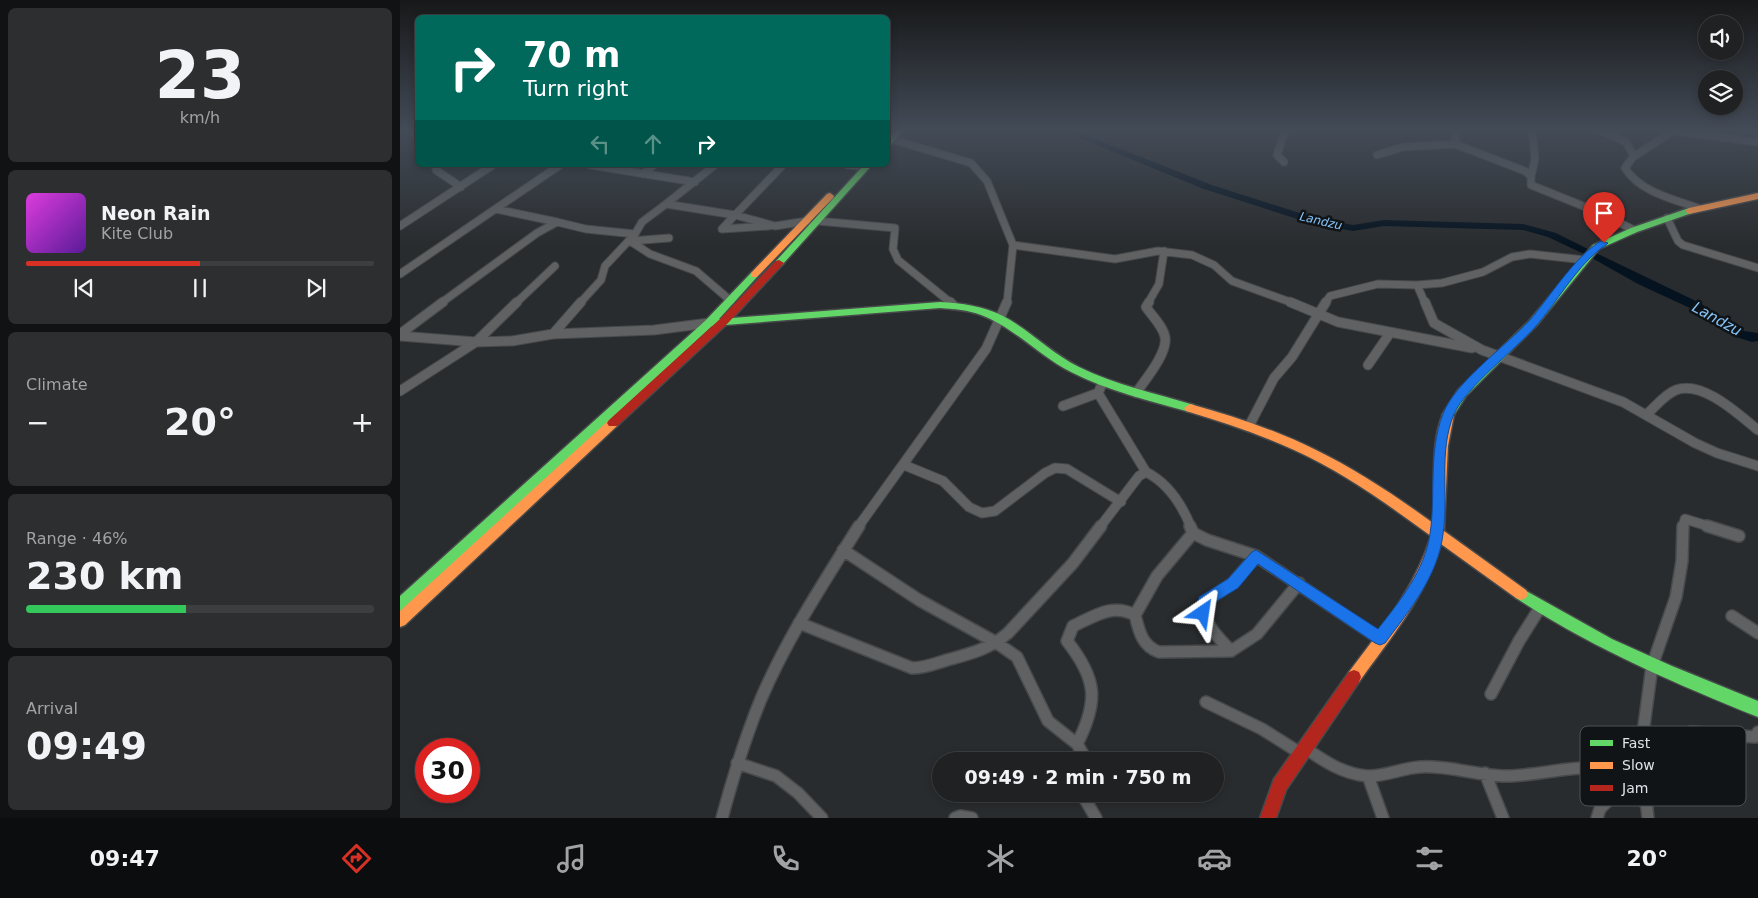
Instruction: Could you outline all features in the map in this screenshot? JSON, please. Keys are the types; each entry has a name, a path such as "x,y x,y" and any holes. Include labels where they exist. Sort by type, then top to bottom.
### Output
{"street":[{"path":"436,169 461,187"},
{"path":"400,226 487,169"},
{"path":"400,274 554,169"},
{"path":"615,169 695,182"},
{"path":"643,174 649,169"},
{"path":"553,334 601,280 605,266 630,241 642,222 710,169"},
{"path":"779,169 722,229 775,226 813,221 895,228 893,249 898,260 953,305"},
{"path":"400,620 724,321 813,221 854,169"},
{"path":"722,818 737,763 762,697 799,623 843,550 986,349 1008,301 1013,246 987,181 976,169"},
{"path":"1515,169 1531,176"},
{"path":"1534,169 1531,176 1531,185 1598,212 1634,230"},
{"path":"1625,169 1628,175 1659,193 1698,208"},
{"path":"1268,818 1280,785 1426,571 1437,535 1440,448 1449,413 1462,393 1533,323 1596,248 1634,230 1698,208 1758,196"},
{"path":"666,204 735,215 775,226"},
{"path":"496,209 586,229 635,234"},
{"path":"1668,218 1678,240 1683,245 1736,263 1758,268"},
{"path":"400,605 709,323 813,221"},
{"path":"400,335 537,232 557,222"},
{"path":"630,241 669,238"},
{"path":"630,241 650,254 696,271 730,301"},
{"path":"1013,246 1115,259 1164,251 1192,255 1214,265 1232,281 1266,292 1338,322 1482,350"},
{"path":"1136,393 1160,356 1165,344 1165,337 1146,307 1159,284 1164,251"},
{"path":"1249,426 1274,378 1292,357 1330,296 1354,288 1378,284 1417,285 1421,283 1442,283 1483,272 1512,257 1530,254 1585,260"},
{"path":"400,392 476,342 555,266"},
{"path":"1417,285 1434,323 1482,350 1623,402 1682,437 1717,453 1758,466"},
{"path":"400,335 476,342 519,340 553,334 654,330 724,321 908,306 953,305 977,309 1000,318 1072,369 1136,393 1249,426 1282,439 1334,465 1394,502 1437,535 1572,626 1652,666 1758,712"},
{"path":"1368,365 1390,332"},
{"path":"1063,406 1098,393 1103,382"},
{"path":"1646,415 1676,390 1686,388 1725,404 1758,430"},
{"path":"1098,393 1115,418 1146,472 1156,477 1176,498 1184,510 1193,532 1207,540 1256,556 1380,638"},
{"path":"904,465 942,481 969,507 982,513 995,511 1045,472 1055,468 1067,469 1121,502"},
{"path":"799,623 846,640 912,668 925,668 947,660 963,657 997,643 1072,564 1139,476 1146,472"},
{"path":"1644,726 1652,666 1676,598 1682,561 1683,520 1739,536"},
{"path":"1193,532 1157,576 1135,615 1144,645 1151,650 1159,652 1231,651 1257,634 1298,583"},
{"path":"843,550 919,600 997,643 1018,657 1048,721 1077,744 1082,752"},
{"path":"1231,651 1203,613 1204,602 1233,584 1256,556"},
{"path":"1491,694 1519,641 1541,606"},
{"path":"1077,744 1091,718 1094,702 1091,679 1079,654 1067,641 1068,634 1073,626 1109,609 1125,610 1135,615"},
{"path":"1732,616 1758,632"},
{"path":"1206,702 1330,765 1352,773 1368,776 1420,767 1504,776 1580,768"},
{"path":"1746,736 1755,737 1758,732"},
{"path":"737,763 776,776 798,793 822,818"},
{"path":"1485,773 1503,818"},
{"path":"1368,776 1383,818"},
{"path":"1087,802 1096,818"},
{"path":"1597,818 1603,806"},
{"path":"955,818 960,816 972,818"}],"waterway":[{"name":"Landzu","path":"1163,169 1208,187 1313,221 1353,228 1384,223 1523,227 1552,235 1586,251"},
{"name":"Landzu","path":"1596,256 1642,281 1696,306 1740,334 1752,338 1758,337"}],"traffic: fast":[{"path":"779,263 864,169"},
{"path":"1448,415 1462,393 1533,323 1596,247 1634,230 1689,211"},
{"path":"400,605 709,323 754,275"},
{"path":"709,323 940,305 963,307 982,311 998,318 1074,369 1131,391 1190,408"},
{"path":"1521,594 1578,629 1607,644 1666,672 1758,709"}],"traffic: slow":[{"path":"754,275 830,196"},
{"path":"1689,211 1758,196"},
{"path":"1190,408 1268,434 1314,454 1342,469 1420,521 1521,594"},
{"path":"1354,677 1403,610 1414,592 1431,555 1439,521 1442,446 1448,415"},
{"path":"400,620 613,423"}],"traffic: jam":[{"path":"613,423 724,321 779,263"},
{"path":"1268,818 1280,785 1354,677"}],"route":[{"path":"1203,613 1204,602 1233,584 1256,556 1380,638 1426,571 1437,535 1440,448 1442,434 1449,413 1462,393 1485,368 1533,323 1581,264 1596,248 1604,243"}]}
